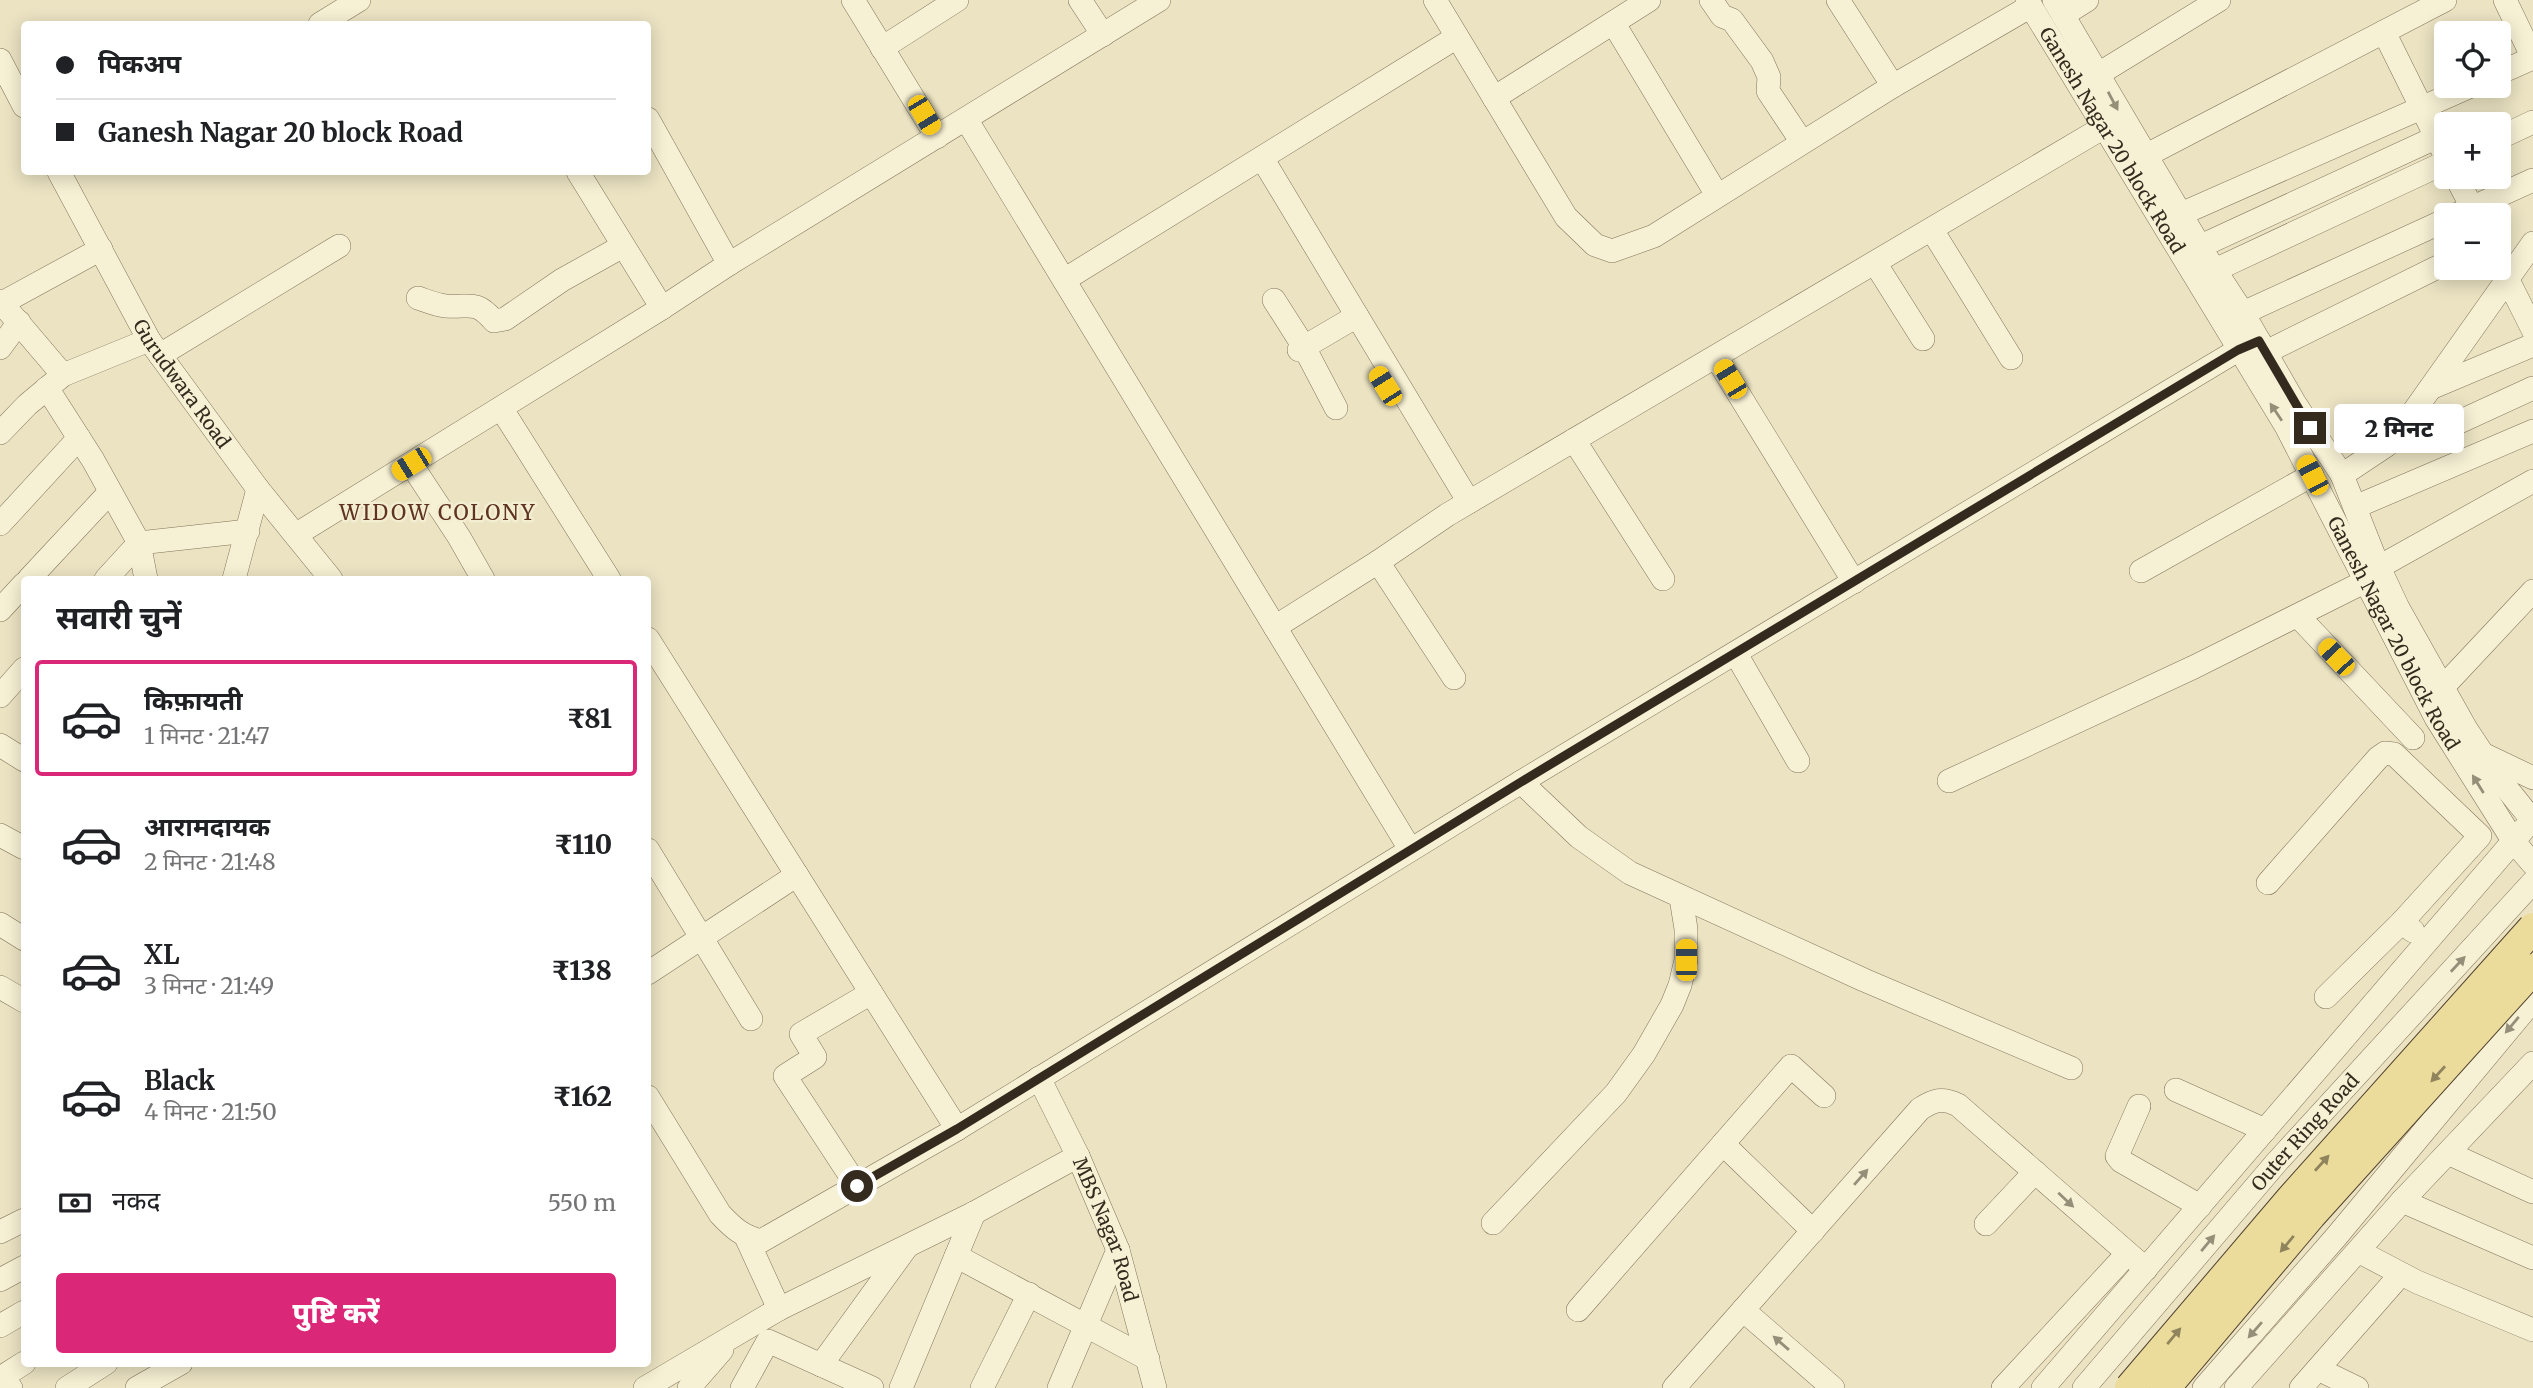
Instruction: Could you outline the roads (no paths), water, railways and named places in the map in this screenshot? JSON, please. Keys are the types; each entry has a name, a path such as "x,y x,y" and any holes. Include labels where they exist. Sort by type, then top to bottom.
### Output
{"main road":[{"name":"Outer Ring Road","path":"2130,1388 2291,1199 2533,928"},
{"path":"2165,1388 2311,1215 2533,970"}],"street":[{"path":"325,21 359,0"},
{"path":"853,0 937,137"},
{"path":"883,48 957,0"},
{"path":"1080,0 1103,35"},
{"path":"297,534 1158,0"},
{"path":"1435,0 1566,217 1595,245 1612,251 1654,236 1801,142 2029,3"},
{"path":"1494,98 1649,0"},
{"path":"1711,0 1722,16 1732,20 1739,28 1762,61 1769,77 1768,91 1801,142"},
{"path":"1838,0 1893,86"},
{"path":"2059,7 2087,0"},
{"path":"2089,80 2219,0"},
{"path":"2145,156 2445,0"},
{"name":"Ganesh Nagar 20 block Road","path":"2029,3 2145,156 2243,313 2254,348 2286,426 2312,475 2372,574 2398,608 2483,754 2532,820"},
{"name":"Ganesh Nagar 20 block Road","path":"2059,7 2089,80 2104,127 2342,475 2355,507 2372,574 2436,718 2514,842 2533,864"},
{"path":"2511,68 2533,58 2517,10"},
{"path":"1614,24 1717,195"},
{"path":"2384,32 2434,133"},
{"path":"1064,279 1457,37"},
{"path":"0,61 21,100"},
{"path":"2180,214 2444,98"},
{"path":"966,119 1410,849"},
{"path":"2511,132 2533,122"},
{"path":"651,124 729,264"},
{"path":"1275,626 1469,502 2104,127"},
{"path":"2201,246 2434,155"},
{"path":"2215,270 2434,157"},
{"path":"1262,158 1385,386"},
{"name":"Gurudwara Road","path":"61,175 155,348 258,489 329,576"},
{"path":"580,175 662,308"},
{"path":"2488,203 2533,180"},
{"path":"2243,313 2434,225"},
{"path":"1932,230 2011,358"},
{"path":"2511,264 2533,243"},
{"path":"0,433 55,381 155,348 339,246"},
{"path":"418,298 449,306 470,304 485,311 494,321 505,319 562,280 623,246"},
{"path":"101,249 1,302 19,322 55,381 79,438 139,543 145,576"},
{"path":"1312,262 1469,502"},
{"path":"1875,263 1923,339"},
{"path":"651,1102 720,1213 734,1230 761,1241 957,1129 1410,849 1854,582 2254,348 2434,268"},
{"path":"2342,475 2387,445 2431,388 2497,280"},
{"path":"2508,280 2533,330"},
{"path":"1274,300 1336,408"},
{"path":"1302,348 1351,320"},
{"path":"0,348 19,322"},
{"path":"2431,388 2533,345"},
{"path":"1716,357 1854,582"},
{"path":"2446,428 2533,388"},
{"path":"501,408 602,576"},
{"path":"2355,507 2533,431"},
{"path":"0,524 79,438"},
{"path":"1574,440 1662,579"},
{"path":"411,464 481,576"},
{"path":"2141,571 2312,475"},
{"path":"1949,780 2136,695 2298,616 2533,481"},
{"path":"235,576 258,489"},
{"path":"32,576 110,492"},
{"path":"109,576 139,543 248,531"},
{"path":"1378,562 1454,678"},
{"path":"0,610 21,587"},
{"path":"2443,687 2533,591"},
{"path":"2298,616 2413,738"},
{"path":"651,644 957,1129"},
{"path":"1736,654 1798,761"},
{"path":"0,696 21,672"},
{"path":"2394,754 2436,718"},
{"path":"2268,883 2385,753 2394,754 2480,836 2402,922 2326,997"},
{"path":"2483,754 2533,778"},
{"path":"1521,782 1578,837 1630,873 1681,898 2071,1069"},
{"path":"2043,1388 2532,820"},
{"path":"0,835 21,846"},
{"path":"651,855 751,1019"},
{"path":"651,971 797,875"},
{"name":"Outer Ring Road","path":"2084,1388 2276,1163 2533,882"},
{"path":"1493,1223 1616,1093 1644,1054 1672,1005 1686,960 1686,929 1681,898"},
{"path":"2402,922 2426,942"},
{"path":"0,924 21,937"},
{"path":"2488,932 2533,970"},
{"path":"0,987 21,999"},
{"path":"857,1186 785,1076 815,1057 802,1034 871,993"},
{"path":"2428,997 2492,1050"},
{"path":"2204,1388 2336,1237 2533,1000"},
{"path":"2236,1388 2402,1201 2533,1063"},
{"path":"1578,1310 1791,1066 1824,1096"},
{"name":"MBS Nagar Road","path":"1039,1078 1078,1156 1118,1250 1155,1388"},
{"path":"2176,1090 2265,1130"},
{"path":"1674,1388 1920,1110 1931,1102 1945,1098 1958,1105 2146,1269"},
{"path":"2140,1106 2117,1156 2121,1161 2200,1206"},
{"path":"1723,1144 1813,1231"},
{"path":"2448,1153 2533,1192"},
{"path":"645,1388 779,1309 974,1213 1078,1156"},
{"path":"1986,1224 2035,1172"},
{"path":"2402,1201 2533,1258"},
{"path":"901,1388 974,1213"},
{"path":"0,1232 21,1222"},
{"path":"746,1237 779,1309"},
{"path":"821,1365 907,1246"},
{"path":"1059,1388 1118,1250"},
{"path":"2358,1251 2401,1274 2533,1330"},
{"path":"2003,1388 2127,1254"},
{"path":"956,1256 1148,1359"},
{"path":"0,1280 21,1269"},
{"path":"2301,1388 2401,1274"},
{"path":"982,1388 1029,1294"},
{"path":"1744,1310 1833,1388"},
{"path":"0,1326 21,1314"},
{"path":"689,1388 735,1335"},
{"path":"742,1388 768,1341 821,1365 839,1381 872,1388"},
{"path":"4,1381 21,1366"},
{"path":"67,1388 100,1367"},
{"path":"137,1388 174,1367"},
{"path":"2318,1369 2357,1388"}],"district":[{"name":"WIDOW COLONY","path":"438,512"}]}
